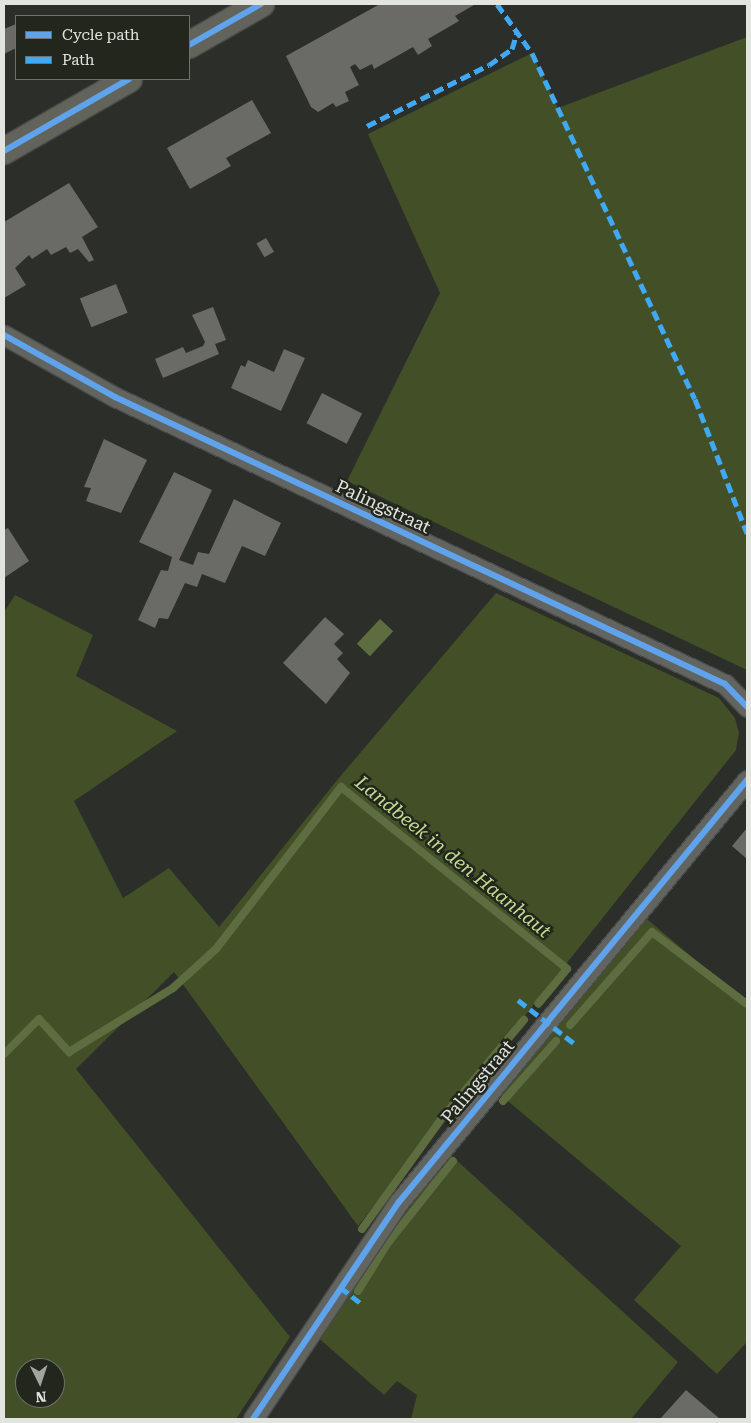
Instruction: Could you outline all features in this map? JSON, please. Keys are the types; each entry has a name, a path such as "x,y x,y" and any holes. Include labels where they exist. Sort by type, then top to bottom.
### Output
{"main road":[{"path":"190,44 261,4"},
{"path":"4,151 127,80"}],"street":[{"name":"Palingstraat","path":"4,335 115,398 725,684 747,707"},
{"name":"Palingstraat","path":"253,1419 399,1202 747,780"}],"shaded area":[{"path":"747,37 747,670 347,481 440,293 368,134 532,53 558,108"},
{"path":"496,593 719,698 735,718 739,733 736,750 358,1226 174,972 76,1069 290,1337 236,1419 4,1419 4,612 15,595 93,635 76,676 177,731 74,801 123,898 169,868 219,927 338,779"},
{"path":"380,619 393,631 370,656 357,644"},
{"path":"642,915 747,1003 747,1342 717,1374 634,1300 681,1246 498,1093"},
{"path":"453,1157 678,1362 631,1419 411,1419 417,1395 397,1381 384,1395 315,1335 424,1188"}],"building":[{"path":"380,4 474,5 455,16 459,21 428,39 432,46 418,55 413,47 374,69 372,64 360,70 355,64 350,67 359,85 345,92 349,101 336,107 333,103 318,112 311,107 286,56"},
{"path":"15,24 15,48 4,54 4,29"},
{"path":"252,100 271,133 226,158 231,166 190,189 167,148"},
{"path":"69,183 98,227 82,237 94,260 89,262 78,249 70,253 66,247 51,255 47,249 32,259 29,255 15,268 26,285 4,298 4,222"},
{"path":"266,238 274,252 264,257 256,244"},
{"path":"116,284 128,313 91,327 80,299"},
{"path":"213,307 226,340 215,344 219,354 163,378 155,359 183,347 186,353 203,346 205,342 192,315"},
{"path":"284,349 305,358 281,411 231,388 241,365 245,367 248,360 274,372"},
{"path":"322,393 362,413 347,444 307,423"},
{"path":"104,439 147,460 121,513 86,501 91,488 84,487"},
{"path":"174,472 212,490 179,560 193,565 198,552 209,554 234,499 281,523 265,556 242,546 225,583 202,574 197,587 185,583 168,619 159,618 155,628 138,620 161,570 168,571 172,557 139,542"},
{"path":"8,528 29,561 4,578 4,530"},
{"path":"325,617 344,634 334,644 343,653 337,659 350,673 326,704 283,663"},
{"path":"747,828 747,859 732,846"},
{"path":"686,1390 720,1419 660,1419"}],"waterway":[{"name":"Landbeek in den Haanhaut","path":"4,1054 39,1019 69,1052 173,988 216,949 341,787 567,969 538,1004"},
{"name":"Landbeek in den Haanhaut","path":"570,1025 652,932 747,1004"},
{"path":"362,1229 442,1118 524,1020"},
{"path":"503,1101 556,1041"},
{"path":"358,1291 387,1244 453,1161"}],"marked path":[{"path":"497,4 532,53 695,399 747,533"},
{"path":"367,126 489,65 512,49 517,33"},
{"path":"518,1000 575,1044"},
{"path":"340,1287 363,1305"}],"cycle path":[{"path":"190,44 261,4"},
{"path":"4,151 127,80"},
{"path":"4,335 115,397 725,684 747,707"},
{"path":"253,1419 399,1202 747,780"}]}
